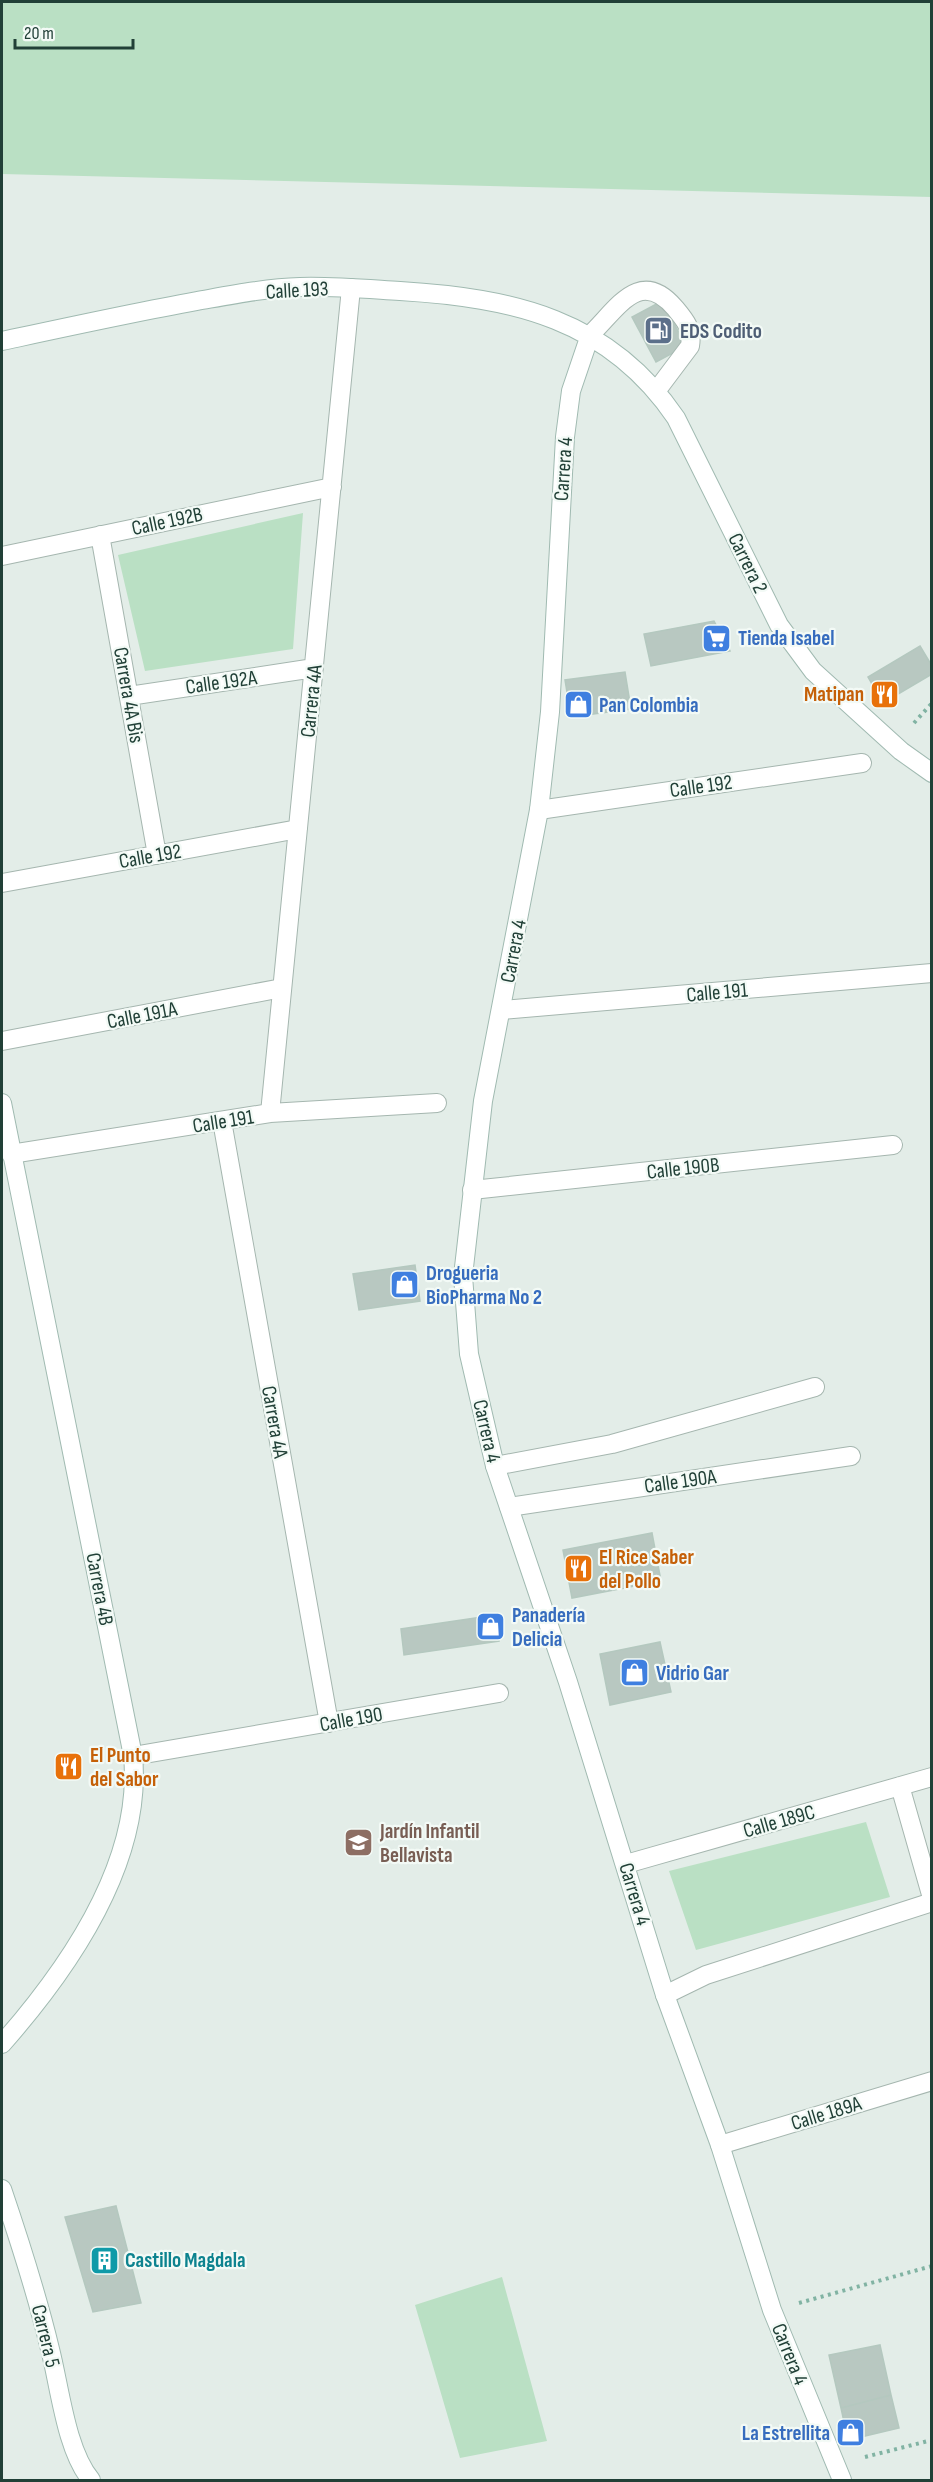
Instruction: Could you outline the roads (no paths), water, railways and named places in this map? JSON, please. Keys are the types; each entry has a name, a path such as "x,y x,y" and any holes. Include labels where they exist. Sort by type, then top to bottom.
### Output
{"street":[{"name":"Calle 193","path":"2,341 239,294 300,287 460,295 539,313 590,335"},
{"name":"Carrera 4A","path":"270,1113 351,288"},
{"path":"590,335 634,293 650,289 663,294 687,322 692,337 690,346 657,390"},
{"name":"Carrera 2","path":"590,335 634,367 657,390 676,418 779,625 813,670 901,751 932,773"},
{"name":"Carrera 4","path":"590,335 571,392 565,437 550,712 539,810 483,1101 472,1190 463,1276 469,1354 495,1466 626,1864 665,1995 720,2145 772,2310 842,2481"},
{"name":"Calle 192B","path":"2,556 332,487"},
{"name":"Carrera 4A Bis","path":"100,535 157,855"},
{"name":"Calle 192A","path":"129,696 314,668"},
{"name":"Calle 192","path":"539,810 862,763"},
{"name":"Calle 192","path":"2,884 298,829"},
{"name":"Calle 191","path":"501,1010 932,974"},
{"name":"Calle 191A","path":"2,1041 282,988"},
{"name":"Carrera 4B","path":"2,1103 133,1756 136,1786 129,1831 111,1883 69,1955 2,2044"},
{"name":"Calle 191","path":"11,1154 270,1113 437,1103"},
{"name":"Carrera 4A","path":"222,1121 329,1723"},
{"name":"Calle 190B","path":"472,1190 893,1145"},
{"path":"495,1466 612,1444 815,1387"},
{"name":"Calle 190A","path":"509,1507 851,1456"},
{"name":"Calle 190","path":"133,1756 500,1693"},
{"name":"Calle 189C","path":"626,1864 932,1777"},
{"path":"900,1786 932,1898"},
{"path":"665,1995 706,1975 932,1902"},
{"name":"Calle 189A","path":"720,2145 932,2081"},
{"name":"Carrera 5","path":"2,2189 29,2267 70,2432 83,2471 91,2481"}],"place":[{"name":"EDS Codito","path":"659,331"},
{"name":"Tienda Isabel","path":"717,638"},
{"name":"Matipan","path":"885,694"},
{"name":"Pan Colombia","path":"578,705"},
{"name":"Drogueria BioPharma No 2","path":"405,1285"},
{"name":"El Rice Saber del Pollo","path":"578,1569"},
{"name":"Panadería Delicia","path":"491,1627"},
{"name":"Vidrio Gar","path":"635,1673"},
{"name":"El Punto del Sabor","path":"69,1767"},
{"name":"Jardín Infantil Bellavista","path":"359,1843"},
{"name":"Castillo Magdala","path":"104,2260"},
{"name":"La Estrellita","path":"851,2433"}]}
